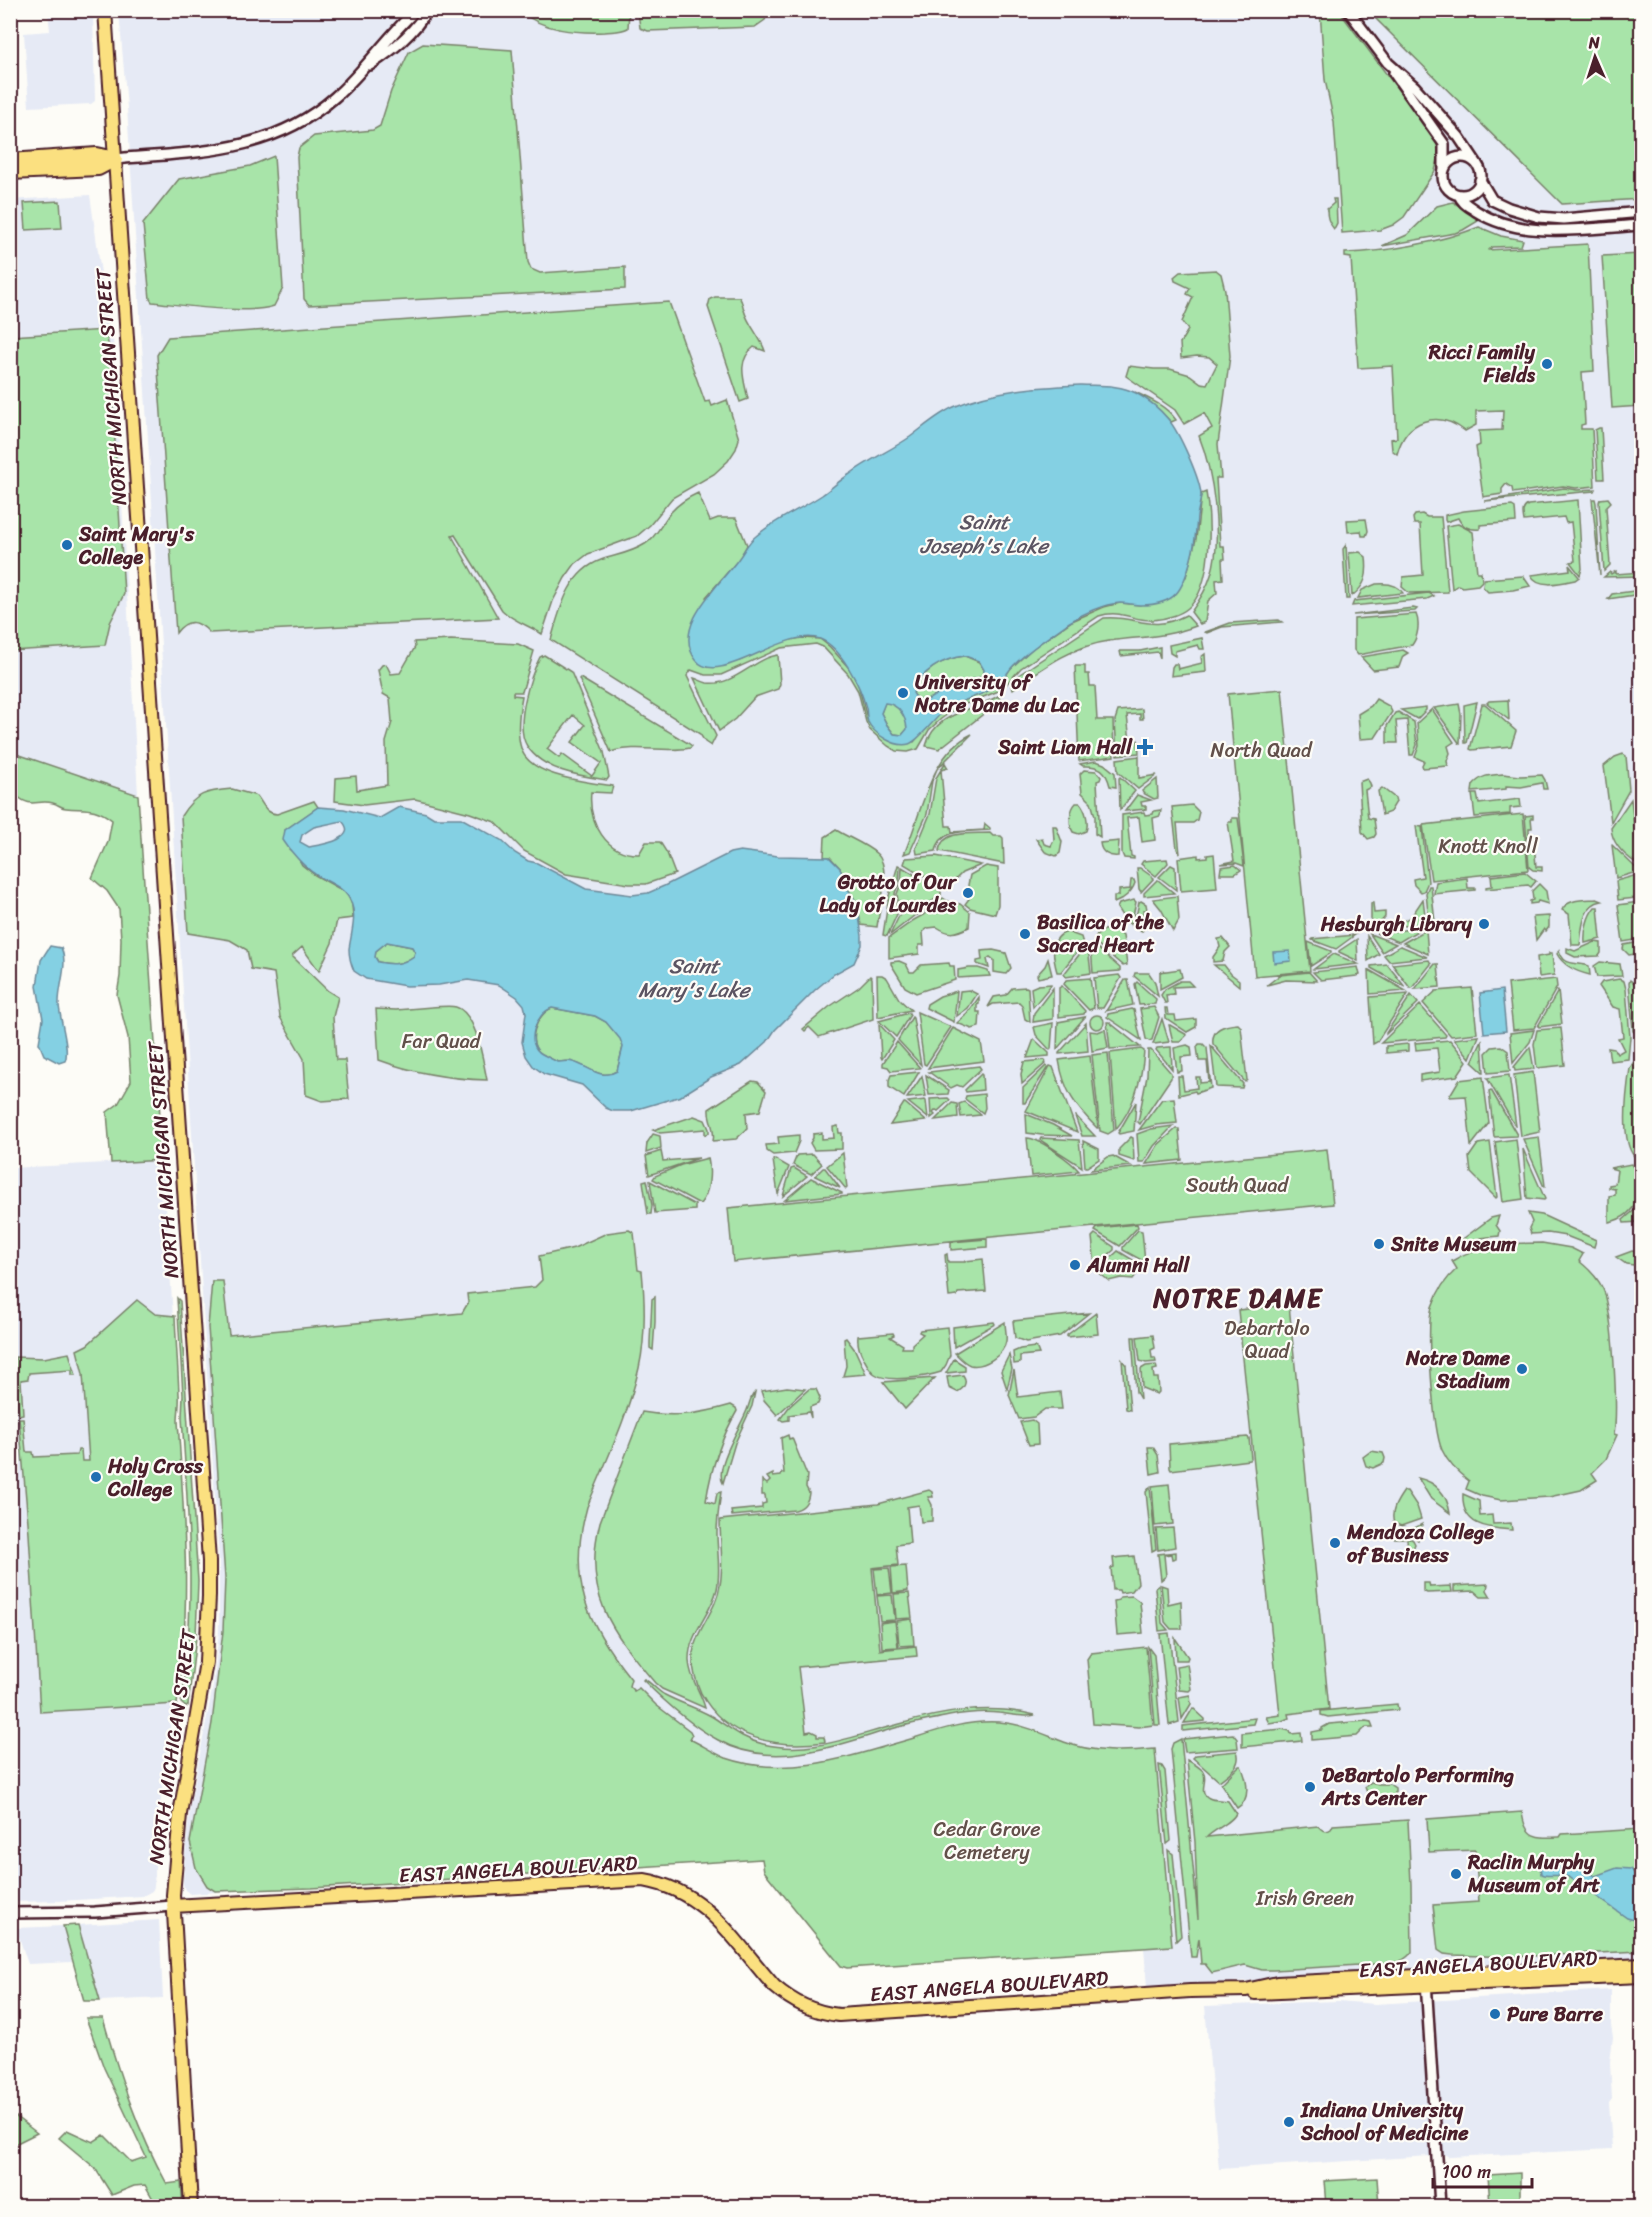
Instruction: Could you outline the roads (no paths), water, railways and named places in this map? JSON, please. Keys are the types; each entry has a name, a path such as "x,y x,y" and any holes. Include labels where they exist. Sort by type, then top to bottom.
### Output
{"highway":[{"path":"10,160 97,155 115,159"},
{"path":"10,172 98,168 115,159"}],"main road":[{"name":"NORTH MICHIGAN STREET","path":"105,10 209,1562 206,1662 176,1836 173,1906 191,2206"},
{"name":"EAST ANGELA BOULEVARD","path":"173,1906 644,1880 679,1890 700,1903 782,1992 807,2008 825,2014 850,2016 1190,1991 1246,1990 1277,1983 1641,1976"},
{"name":"EAST ANGELA BOULEVARD","path":"1426,1981 1641,1965"}],"street":[{"path":"366,68 379,48 416,10"},
{"path":"115,159 234,148 272,136 316,112 334,98 366,68 386,55 409,33 428,10"},
{"path":"1348,10 1444,144 1444,183 1451,192 1459,195 1475,190 1480,180"},
{"path":"1388,63 1414,86 1460,137 1479,169 1480,180 1492,200 1539,217 1564,219 1641,212"},
{"path":"1444,169 1452,159 1459,157 1472,160 1476,164"},
{"path":"1459,195 1462,201 1483,215 1512,225 1559,229 1641,225"},
{"path":"10,1912 95,1912 173,1906"},
{"path":"1426,1981 1440,2206"}],"water":[{"name":"Saint Joseph's Lake","path":"1081,385 1123,388 1153,404 1173,425 1193,468 1201,496 1194,544 1185,579 1170,599 1153,604 1107,605 1074,620 1026,654 994,688 950,707 917,739 903,745 891,742 871,727 855,679 835,650 820,639 805,637 789,641 720,667 706,667 696,660 690,647 689,633 694,619 711,592 749,543 764,530 822,495 857,469 903,442 950,409 971,400 1002,392","holes":["965,656 979,661 984,670 983,676 944,690 924,702 916,698 913,693 916,685 926,673 940,663","885,703 894,706 903,716 907,729 902,735 894,734 887,725 881,713"]},
{"name":"Saint Mary's Lake","path":"318,807 344,809 380,818 399,807 426,813 434,818 461,818 501,840 528,861 537,863 586,889 632,895 648,893 730,853 740,851 778,856 829,857 840,868 846,886 857,903 862,945 854,963 834,974 815,990 775,1030 767,1042 741,1065 711,1077 681,1096 631,1111 613,1111 606,1108 582,1085 544,1074 533,1066 526,1056 522,1042 526,1013 524,1005 517,997 499,985 468,980 439,985 406,986 366,979 354,971 349,952 354,920 351,902 340,888 315,874 289,849 283,840 285,830","holes":["342,821 346,827 346,833 342,837 329,843 309,847 300,842 302,835 314,827","387,942 412,947 415,952 410,959 393,964 378,962 375,957 376,951","552,1008 595,1016 606,1022 620,1039 623,1047 617,1071 611,1074 600,1074 579,1064 569,1061 558,1062 542,1054 537,1049 533,1036 537,1022 546,1011"]},
{"path":"50,946 61,948 64,961 59,1005 66,1042 66,1056 65,1061 59,1063 44,1055 39,1043 43,1019 37,986 41,960"},
{"path":"1290,951 1291,961 1274,963 1273,952"},
{"path":"1502,990 1506,1031 1484,1033 1480,993"},
{"path":"1547,1859 1570,1861 1595,1876 1617,1868 1631,1869 1640,1887 1641,1922 1627,1918 1569,1877 1541,1874 1540,1866"}],"place":[{"name":"Ricci Family Fields","path":"1547,364"},
{"name":"Saint Mary's College","path":"67,545"},
{"name":"University of Notre Dame du Lac","path":"903,693"},
{"name":"Saint Liam Hall","path":"1145,747"},
{"name":"Grotto of Our Lady of Lourdes","path":"968,893"},
{"name":"Hesburgh Library","path":"1484,924"},
{"name":"Basilica of the Sacred Heart","path":"1025,934"},
{"name":"Snite Museum","path":"1379,1244"},
{"name":"Alumni Hall","path":"1075,1265"},
{"name":"Notre Dame Stadium","path":"1522,1369"},
{"name":"Holy Cross College","path":"96,1477"},
{"name":"Mendoza College of Business","path":"1335,1543"},
{"name":"DeBartolo Performing Arts Center","path":"1310,1787"},
{"name":"Raclin Murphy Museum of Art","path":"1456,1874"},
{"name":"Pure Barre","path":"1495,2014"},
{"name":"Indiana University School of Medicine","path":"1289,2122"}],"district":[{"name":"NOTRE DAME","path":"1238,1298"}],"park label":[{"name":"North Quad","path":"1261,750"},
{"name":"Knott Knoll","path":"1488,846"},
{"name":"Far Quad","path":"441,1041"},
{"name":"South Quad","path":"1237,1185"},
{"name":"Debartolo Quad","path":"1267,1340"},
{"name":"Cedar Grove Cemetery","path":"987,1840"},
{"name":"Irish Green","path":"1305,1898"}]}
